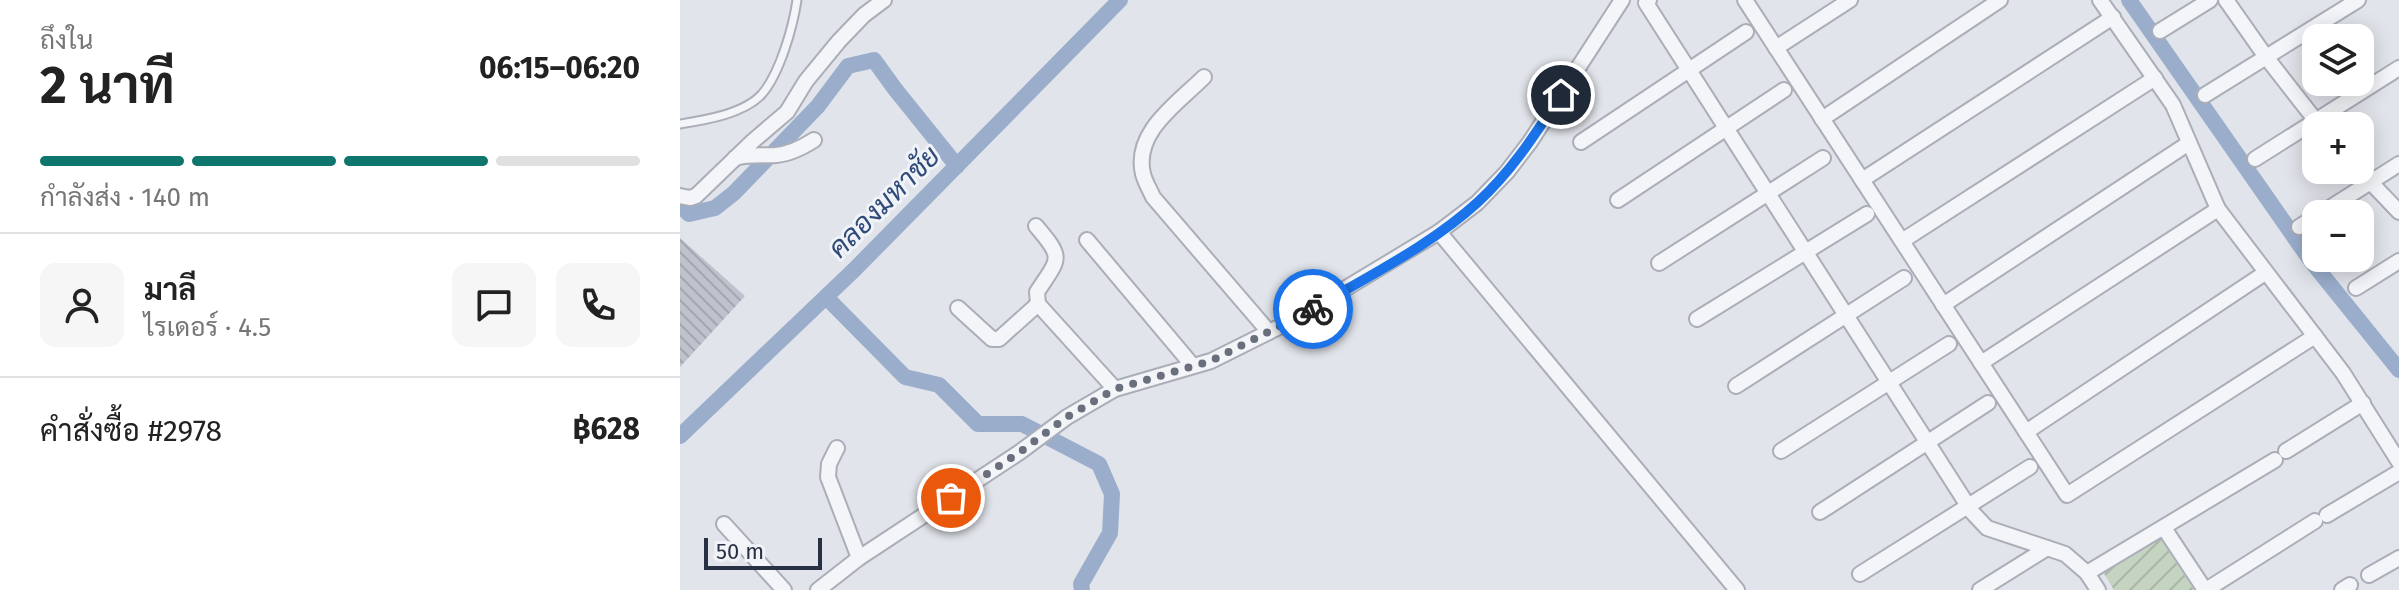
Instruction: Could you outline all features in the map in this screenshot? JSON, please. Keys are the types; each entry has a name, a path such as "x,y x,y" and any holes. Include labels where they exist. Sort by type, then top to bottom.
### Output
{"street":[{"path":"680,196 696,196 787,112 806,81 839,41 884,0"},
{"path":"818,590 859,558 1020,452 1067,417 1115,389 1211,361 1307,312 1439,232 1477,203 1507,172 1530,142 1622,0"},
{"path":"1649,0 1646,3 1968,506 1987,528 2065,554 2087,573 2098,590"},
{"path":"1745,0 2067,495 2315,336"},
{"path":"1776,48 1850,0"},
{"path":"1822,119 2000,0"},
{"path":"2100,0 2173,105 2218,209 2343,373 2399,462"},
{"path":"2160,31 2210,0"},
{"path":"2226,0 2309,112"},
{"path":"2205,95 2358,0"},
{"path":"1862,180 2113,17"},
{"path":"1581,142 1746,32"},
{"path":"2335,112 2399,68"},
{"path":"1204,77 1154,126 1143,148 1143,173 1153,197 1269,332"},
{"path":"1902,241 2155,78"},
{"path":"1618,200 1784,90"},
{"path":"2255,159 2302,133"},
{"path":"735,158 778,155 800,149 814,140"},
{"path":"1943,305 2189,143"},
{"path":"1659,263 1823,158"},
{"path":"2374,181 2399,164"},
{"path":"2343,200 2369,184"},
{"path":"2372,184 2399,212"},
{"path":"1981,363 2218,209"},
{"path":"1697,319 1867,214"},
{"path":"1036,226 1055,248 1057,256 1055,265 1037,292 1038,304 1115,389"},
{"path":"1439,232 1737,590"},
{"path":"1087,240 1193,366"},
{"path":"2356,288 2399,261"},
{"path":"2026,432 2265,273"},
{"path":"1736,386 1904,278"},
{"path":"958,308 992,339 999,339 1038,304"},
{"path":"1781,451 1949,344"},
{"path":"1820,512 1988,403"},
{"path":"2087,573 2363,403"},
{"path":"837,448 829,464 828,477 859,558"},
{"path":"1860,574 2030,467"},
{"path":"2164,528 2205,590 2399,472"},
{"path":"724,524 784,590"},
{"path":"1980,590 2047,548"},
{"path":"2369,575 2399,558"}],"lane":[{"path":"680,124 737,109 761,94 786,46 797,0"}],"green space":[{"path":"2160,538 2194,590 2114,590 2103,572"}],"building":[{"path":"680,238 745,296 680,367"}],"waterway":[{"name":"คลองมหาชัย","path":"680,436 854,270 1120,0"},
{"path":"2129,0 2311,261 2399,370"},
{"path":"680,205 689,214 715,208 734,193 818,106 848,66 874,60 957,166"},
{"path":"826,297 905,377 939,385 978,424 1022,424 1099,464 1112,494 1110,533 1081,584 1082,590"}],"way so far":[{"path":"951,498 1067,417 1115,389 1211,361 1313,309"}],"route":[{"path":"1313,309 1406,254 1477,203 1519,157 1561,95"}]}
